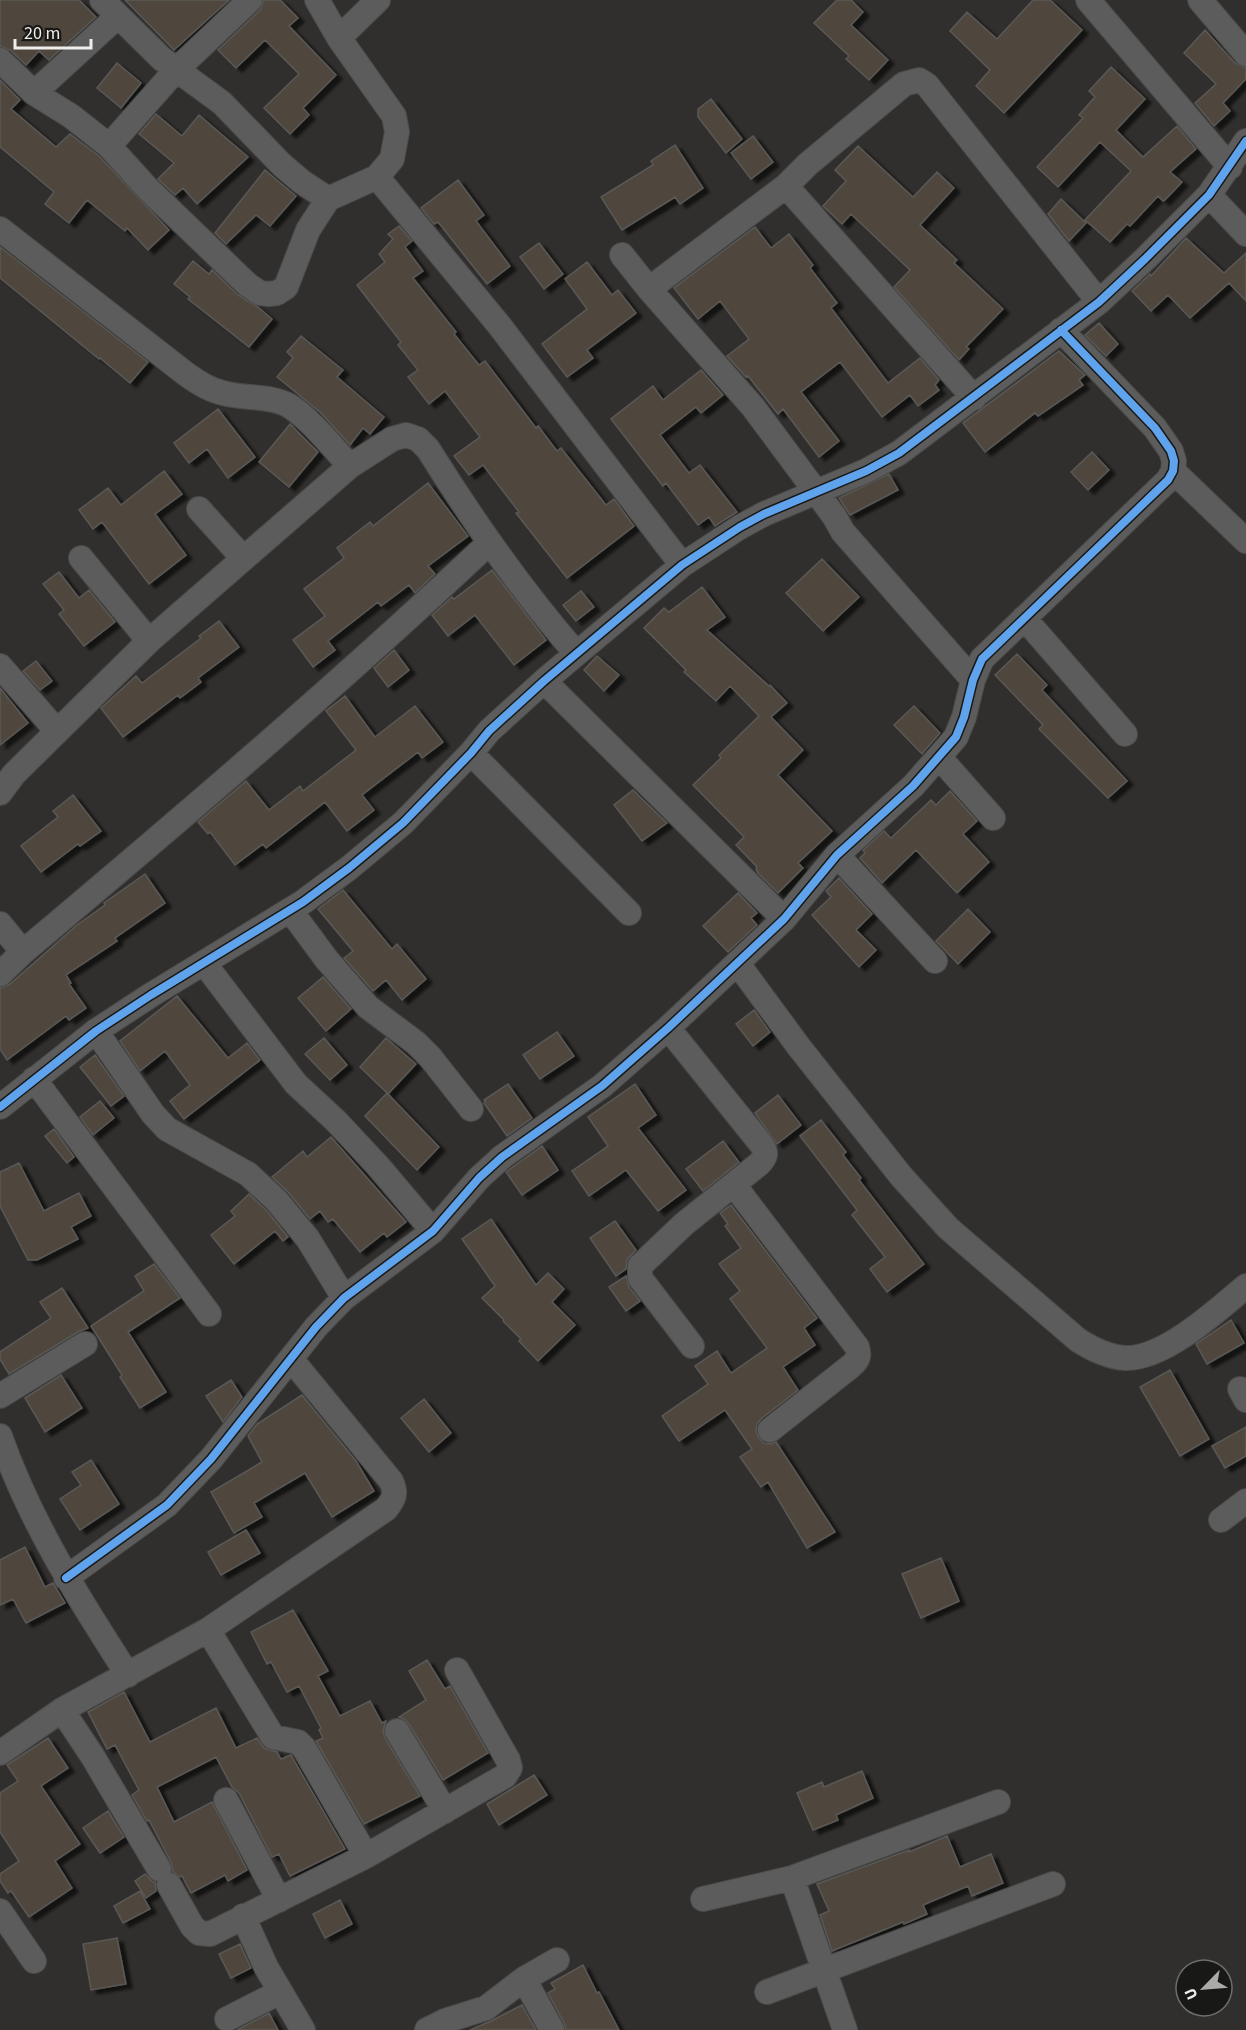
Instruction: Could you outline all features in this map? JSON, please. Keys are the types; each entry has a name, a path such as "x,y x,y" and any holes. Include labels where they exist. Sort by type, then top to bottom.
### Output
{"street":[{"path":"109,146 176,70 250,0"},
{"path":"0,60 34,93 71,116 109,146 147,188 248,285 260,293 277,293 286,287 308,230 328,199 377,177 392,159 397,132 394,116 339,38 316,0"},
{"path":"339,38 378,0"},
{"path":"1088,0 1230,167"},
{"path":"1200,0 1246,54"},
{"path":"34,93 110,8 176,70 208,91 282,165 328,199"},
{"path":"649,289 786,186 808,164 904,84 919,80 927,86 1099,302"},
{"path":"0,1107 96,1031 290,910 350,868 403,823 471,753 489,731 576,652 682,565 764,514 866,471 899,453 1099,302 1145,260 1209,195 1246,141"},
{"path":"377,177 499,325 682,565"},
{"path":"786,186 974,398"},
{"path":"1209,195 1246,234"},
{"path":"0,229 186,374 206,387 223,394 272,399 288,405 303,417 350,466"},
{"path":"622,255 649,289 753,406 834,516 843,532 973,680"},
{"path":"66,1578 167,1505 211,1459 316,1327 344,1298 433,1231 479,1178 502,1157 602,1086 738,964 784,919 837,855 913,786 956,737 964,717 973,680 982,659 1168,480 1173,471 1174,461 1171,451 1155,428 1061,330"},
{"path":"0,793 14,774 149,641 243,558 350,466 392,439 406,435 418,439 428,449 489,543 545,617 576,652"},
{"path":"1173,471 1245,536"},
{"path":"199,509 243,558"},
{"path":"0,974 23,952 174,826 431,598 489,543"},
{"path":"81,558 149,641"},
{"path":"1024,618 1125,734"},
{"path":"0,666 57,731"},
{"path":"544,681 784,919"},
{"path":"471,753 629,913"},
{"path":"939,757 993,818"},
{"path":"837,855 935,961"},
{"path":"290,910 327,960 368,1007 423,1050 471,1109"},
{"path":"0,924 23,952"},
{"path":"204,963 296,1084 364,1151 433,1231"},
{"path":"738,964 799,1047 901,1176 948,1227 1078,1340 1094,1350 1125,1358 1155,1352 1186,1334 1245,1290"},
{"path":"668,1028 765,1150 765,1159 684,1224 640,1266 640,1278 692,1346"},
{"path":"96,1031 153,1114 167,1129 248,1174 277,1201 308,1239 344,1298"},
{"path":"34,1079 209,1314"},
{"path":"734,1185 857,1347 859,1354 857,1361 770,1430"},
{"path":"0,1396 85,1344"},
{"path":"0,1754 62,1710 208,1630 386,1509 395,1491 391,1481 291,1359"},
{"path":"0,1436 12,1470 66,1578 128,1675"},
{"path":"1221,1520 1246,1502"},
{"path":"208,1630 273,1737 298,1742 304,1748 366,1856"},
{"path":"62,1710 93,1757 192,1926 199,1933 210,1934 366,1856 505,1776 510,1768 508,1760 457,1670"},
{"path":"397,1731 445,1811"},
{"path":"226,1800 279,1900"},
{"path":"703,1899 792,1878 998,1802"},
{"path":"792,1878 845,2030"},
{"path":"767,1992 1053,1884"},
{"path":"0,1911 34,1961"},
{"path":"243,1916 280,1992 303,2030"},
{"path":"426,2030 445,2021 486,2008 524,1979 557,1960"},
{"path":"524,1979 552,2030"},
{"path":"227,2019 280,1992"}],"building":[{"path":"0,0 79,0 96,17 49,60 39,51 26,65 10,50 0,46"},
{"path":"125,0 229,0 174,50"},
{"path":"264,0 280,0 298,18 289,26 336,75 303,108 309,115 290,134 264,108 299,74 265,40 236,68 218,50 260,10"},
{"path":"837,0 851,0 863,12 851,25 888,60 869,80 846,59 849,56 814,23"},
{"path":"1033,0 1050,0 1082,30 1004,113 976,86 990,70 950,31 967,12 997,39"},
{"path":"1205,30 1235,63 1246,68 1246,79 1223,103 1230,111 1214,126 1195,103 1216,84 1184,53"},
{"path":"117,63 141,83 121,108 97,88"},
{"path":"1111,67 1145,99 1116,130 1143,157 1177,126 1196,149 1170,172 1182,182 1165,200 1163,201 1158,196 1130,226 1127,224 1110,242 1085,220 1131,171 1100,142 1058,187 1037,167 1083,118 1079,115 1095,97 1089,91"},
{"path":"0,80 20,100 11,109 56,147 70,134 99,156 169,230 148,250 127,228 125,231 87,200 69,223 45,204 54,192 0,147"},
{"path":"711,99 742,139 726,153 698,117 698,109"},
{"path":"156,114 182,136 199,115 248,157 197,204 183,188 175,195 158,179 174,163 139,134"},
{"path":"753,136 773,162 751,179 731,153"},
{"path":"675,145 703,188 680,204 675,197 622,230 601,197 653,165 651,161"},
{"path":"858,146 913,197 937,172 954,188 920,225 957,260 954,263 1003,309 966,347 969,349 959,360 894,287 910,270 851,214 842,224 823,206 846,181 835,170"},
{"path":"265,170 296,196 270,226 256,215 226,244 215,233"},
{"path":"458,180 484,215 476,221 510,266 487,284 438,222 434,224 421,208"},
{"path":"1061,199 1086,223 1069,241 1048,214"},
{"path":"399,226 412,241 405,247 423,271 413,278 456,332 454,334 479,365 485,361 536,428 538,426 557,451 561,448 606,505 614,499 634,526 567,578 516,513 519,512 483,465 469,475 454,456 480,437 445,391 429,404 408,377 418,370 398,345 401,342 357,285 385,262 379,254 393,239 388,234"},
{"path":"755,227 771,248 789,234 813,265 810,268 837,303 831,308 888,383 920,358 939,380 935,385 939,390 918,406 910,395 882,417 840,362 801,392 839,441 819,457 783,409 778,414 748,376 746,377 727,356 749,339 720,301 698,319 674,288"},
{"path":"1186,238 1224,273 1246,253 1246,301 1229,283 1190,318 1168,295 1151,311 1132,291 1150,274 1151,276"},
{"path":"539,243 563,274 544,289 520,257"},
{"path":"0,247 148,362 130,383 0,278"},
{"path":"193,261 209,274 212,270 238,295 272,319 249,347 188,299 190,297 174,284"},
{"path":"587,262 612,295 618,290 636,313 587,350 593,358 567,377 542,344 587,309 565,279"},
{"path":"1099,323 1118,344 1106,356 1085,335"},
{"path":"301,336 343,370 337,377 384,417 370,434 363,428 350,445 321,413 277,377 293,358 287,352"},
{"path":"1059,351 1085,375 1079,380 1083,385 1038,416 1035,413 985,452 963,423"},
{"path":"701,370 723,395 701,413 696,407 660,435 689,473 700,465 737,512 715,526 709,517 698,525 666,483 663,486 611,419 653,386 663,400"},
{"path":"218,409 255,457 228,478 207,449 189,463 174,443"},
{"path":"290,424 318,452 289,487 259,462"},
{"path":"1092,452 1109,470 1088,490 1071,472"},
{"path":"164,471 182,494 155,514 186,555 149,584 102,522 93,529 79,510 108,488 121,505"},
{"path":"889,474 898,490 850,515 839,498"},
{"path":"428,483 468,536 428,566 435,574 415,593 409,585 381,606 378,602 328,641 335,650 313,667 293,640 325,616 304,589 344,558 337,548 370,522 373,526"},
{"path":"822,559 859,597 823,631 786,593"},
{"path":"492,570 546,640 514,665 475,615 448,636 432,615 452,597 454,599"},
{"path":"59,572 79,598 89,590 115,622 84,646 59,614 64,610 43,584"},
{"path":"702,587 725,617 707,630 770,685 787,703 771,717 803,750 778,775 832,831 798,863 803,868 778,893 758,873 757,867 736,845 744,837 693,785 721,758 719,755 759,716 730,686 716,701 684,672 686,670 644,628 664,608 669,612"},
{"path":"581,591 594,607 576,621 563,605"},
{"path":"219,621 239,647 198,678 201,682 180,698 178,695 123,737 101,708 136,676 142,683 201,638 199,636"},
{"path":"394,650 409,670 388,687 374,668"},
{"path":"1017,654 1047,685 1042,690 1127,781 1108,798 1039,729 1043,725 995,675"},
{"path":"597,656 619,675 604,691 584,670"},
{"path":"36,661 52,681 40,690 23,671"},
{"path":"0,688 28,723 0,745"},
{"path":"345,696 375,737 415,706 443,742 422,758 418,752 362,795 374,810 347,831 325,802 266,848 263,844 235,865 210,832 208,834 198,822 246,781 269,810 300,786 303,791 356,750 326,711"},
{"path":"914,706 940,733 922,754 894,725"},
{"path":"633,790 667,823 642,841 614,805"},
{"path":"950,791 977,821 963,834 989,862 957,893 916,850 882,883 860,858 865,853 863,850 884,831 891,838 931,800 936,805"},
{"path":"73,795 101,831 80,846 78,844 41,872 21,846 58,817 53,811"},
{"path":"145,874 165,903 115,938 117,941 66,975 71,983 69,984 86,1008 69,1020 66,1016 7,1060 0,1049 0,988 10,984 77,925 105,905 104,903"},
{"path":"839,878 872,914 856,930 876,950 859,967 812,915 831,897 826,891"},
{"path":"343,890 392,949 397,944 426,979 402,1000 386,980 373,991 344,958 353,951 318,909"},
{"path":"738,893 757,913 751,918 757,925 728,952 703,926"},
{"path":"968,909 990,932 958,964 936,941"},
{"path":"323,977 351,1009 326,1031 298,998"},
{"path":"177,996 228,1058 247,1043 260,1060 184,1119 170,1101 190,1085 165,1051 140,1071 120,1041"},
{"path":"754,1010 770,1032 753,1046 736,1024"},
{"path":"557,1032 574,1056 540,1079 523,1055"},
{"path":"324,1038 347,1065 330,1080 305,1054"},
{"path":"386,1038 416,1064 388,1094 360,1067"},
{"path":"95,1055 124,1096 111,1106 80,1067"},
{"path":"508,1084 532,1118 507,1136 484,1100"},
{"path":"635,1084 656,1115 638,1128 686,1190 658,1211 626,1170 589,1196 572,1171 608,1146 588,1117"},
{"path":"387,1093 439,1147 417,1170 365,1116"},
{"path":"778,1095 801,1125 777,1144 755,1113"},
{"path":"100,1101 114,1118 93,1135 80,1117"},
{"path":"821,1120 846,1152 843,1155 861,1178 859,1180 924,1264 887,1292 870,1269 885,1257 852,1215 857,1210 800,1136"},
{"path":"54,1129 74,1157 67,1163 45,1136"},
{"path":"331,1137 406,1222 387,1237 384,1233 360,1252 333,1219 328,1222 320,1211 310,1219 288,1192 272,1177 303,1151 307,1157"},
{"path":"723,1141 739,1162 703,1191 686,1169"},
{"path":"542,1146 558,1170 522,1195 506,1172"},
{"path":"19,1163 44,1211 79,1193 91,1216 71,1227 78,1239 37,1260 28,1260 0,1206 0,1172"},
{"path":"249,1194 267,1211 288,1237 283,1241 275,1231 234,1264 211,1235 235,1216 231,1211"},
{"path":"731,1205 817,1318 804,1328 815,1345 783,1367 798,1390 761,1419 756,1431 764,1443 776,1442 835,1532 807,1548 768,1482 761,1487 740,1457 752,1449 725,1410 679,1441 662,1416 708,1384 695,1366 717,1351 731,1373 767,1348 730,1299 740,1291 719,1264 741,1248 725,1226 728,1224 720,1213"},
{"path":"491,1219 536,1285 548,1273 564,1289 552,1302 575,1325 538,1361 519,1341 521,1339 482,1298 495,1286 462,1239"},
{"path":"615,1221 636,1250 627,1260 626,1269 616,1276 590,1238"},
{"path":"154,1264 180,1298 128,1332 166,1392 140,1408 91,1326 144,1291 135,1276"},
{"path":"626,1276 629,1287 640,1301 626,1311 609,1287"},
{"path":"62,1288 88,1328 9,1374 0,1359 0,1352 51,1318 40,1302"},
{"path":"1231,1320 1244,1343 1207,1364 1196,1344"},
{"path":"1170,1370 1209,1439 1180,1456 1140,1387"},
{"path":"61,1375 82,1408 45,1432 25,1398"},
{"path":"231,1380 242,1397 223,1422 206,1396"},
{"path":"302,1395 356,1461 374,1491 332,1517 305,1473 254,1503 262,1517 234,1533 211,1492 262,1462 248,1436 257,1424"},
{"path":"424,1399 451,1433 429,1452 401,1418"},
{"path":"1246,1427 1246,1456 1225,1468 1212,1446"},
{"path":"91,1460 119,1504 80,1530 60,1499 81,1485 72,1472"},
{"path":"246,1530 260,1553 221,1575 208,1552"},
{"path":"25,1547 45,1587 53,1583 65,1603 26,1623 13,1599 0,1605 0,1560"},
{"path":"941,1558 959,1601 921,1618 902,1574"},
{"path":"293,1610 328,1671 318,1676 340,1716 370,1701 382,1723 386,1721 383,1731 385,1738 420,1796 364,1824 316,1741 323,1738 319,1730 321,1728 299,1686 287,1692 271,1662 267,1664 251,1632"},
{"path":"427,1660 445,1689 450,1686 488,1753 443,1780 409,1724 399,1717 426,1700 409,1671"},
{"path":"124,1692 150,1742 216,1708 236,1748 257,1738 264,1748 277,1752 281,1759 291,1755 345,1849 290,1876 279,1854 272,1857 239,1793 232,1787 216,1757 157,1787 174,1822 212,1802 247,1870 228,1881 225,1875 191,1893 182,1876 173,1872 171,1862 149,1820 147,1821 132,1795 139,1790 115,1745 107,1749 88,1712"},
{"path":"48,1738 68,1768 41,1786 80,1844 55,1861 72,1888 29,1917 11,1891 8,1893 0,1881 0,1874 19,1861 0,1832 0,1793 18,1781 7,1765"},
{"path":"862,1771 873,1798 836,1815 838,1820 813,1830 797,1793 822,1782 824,1787"},
{"path":"534,1775 547,1795 499,1825 487,1804"},
{"path":"108,1811 124,1837 100,1853 83,1828"},
{"path":"947,1836 960,1867 991,1854 1003,1883 972,1896 968,1886 923,1905 927,1914 832,1951 820,1915 829,1911 817,1884 909,1850 909,1852"},
{"path":"145,1874 155,1882 156,1891 146,1898 135,1881"},
{"path":"140,1891 150,1909 123,1923 114,1906"},
{"path":"340,1900 352,1924 325,1938 313,1914"},
{"path":"117,1938 126,1984 91,1990 83,1944"},
{"path":"240,1944 251,1968 231,1978 219,1954"},
{"path":"583,1965 619,2030 566,2030 548,1993 555,1989 551,1983"},
{"path":"522,2005 536,2030 470,2030 491,2021"},
{"path":"269,2013 278,2030 237,2030"}],"cycle path":[{"path":"0,1107 96,1031 303,902 349,868 403,823 471,753 489,731 544,681 682,565 764,514 866,471 899,453 1099,302 1209,195 1246,141"},
{"path":"66,1578 167,1505 211,1459 316,1327 344,1298 433,1231 479,1178 502,1157 602,1086 668,1028 784,919 837,855 913,786 956,737 964,717 973,680 982,659 1168,480 1173,471 1174,461 1171,451 1155,428 1061,330"}]}
